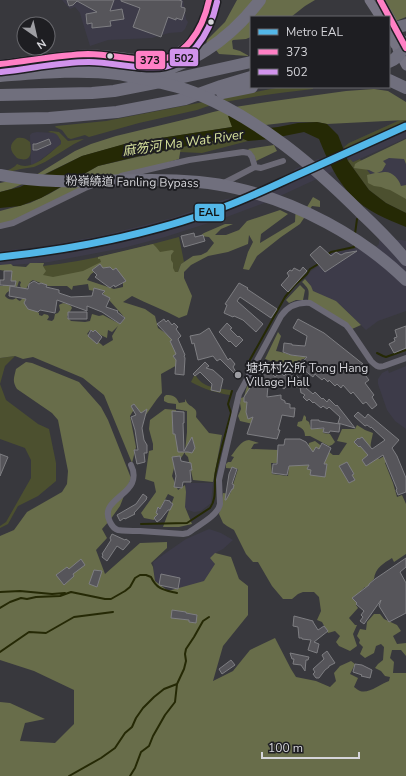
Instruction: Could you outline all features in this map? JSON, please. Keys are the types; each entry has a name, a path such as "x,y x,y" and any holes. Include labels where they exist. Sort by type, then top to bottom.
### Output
{"highway":[{"path":"92,93 145,78 189,61 207,51 235,29 260,0"},
{"path":"390,24 405,24"},
{"path":"390,44 401,53"},
{"path":"0,95 92,93 114,91 250,62"},
{"path":"0,76 69,72 118,74 172,85 199,94 240,115 264,130 317,172 373,225 406,260"},
{"path":"185,100 221,86 250,77"},
{"path":"390,80 406,88"},
{"path":"0,119 50,118 117,112 250,87"},
{"name":"粉嶺繞道 Fanling Bypass","path":"0,175 46,180 188,181 234,187 279,200 337,228 373,252 406,280"}],"main road":[{"path":"0,64 79,54 112,55 151,60 162,60 172,57 188,45 196,36 202,25 209,0"},
{"path":"369,0 379,16"},
{"path":"380,0 387,16"},
{"path":"390,24 401,53"},
{"path":"390,36 401,53"}],"street":[{"path":"0,226 13,223 85,188 110,179 189,160 243,152 249,153 255,167"},
{"path":"207,186 220,185 240,178 255,167 262,168 283,161"},
{"path":"131,465 134,478 131,485 111,505 107,512 111,524 118,530 183,534 188,533 215,514 218,511 220,504 219,480 239,394 281,316 284,311 291,306 304,303 310,304 346,325 370,361 375,365 381,367 406,358"}],"shaded area":[{"path":"62,0 183,0 186,19 188,22 182,32 169,33 152,38 108,40 90,46 80,13 75,7 70,9"},
{"path":"237,0 315,0 292,16 250,16 250,37 232,41 233,49 249,56 219,54 216,50 205,48 207,40 225,22"},
{"path":"384,0 406,0 406,17 396,21"},
{"path":"276,88 313,88 221,103 89,137 85,135 71,139 68,138 62,130 55,127 106,121"},
{"path":"374,89 388,91 406,102 406,120 327,124 317,122 291,122 232,127 129,143 82,156 11,189 0,192 0,183 36,175 75,151 116,136 235,107 346,91"},
{"path":"406,117 406,138 353,162 350,159 334,171 267,202 224,218 165,237 123,248 49,262 0,266 0,251 40,247 105,235 172,218 226,199 235,198 290,176 295,169 324,158 345,148 349,143"},
{"path":"400,120 406,120 406,123 346,151 344,147 349,143"},
{"path":"37,132 58,134 61,144 35,164 31,165 30,135"},
{"path":"48,132 59,132 68,141 84,139 34,167 4,173 17,164 29,166 35,164 61,144 59,137 56,134"},
{"path":"234,136 248,141 202,153 180,152 179,148"},
{"path":"17,138 24,138 30,142 31,150 28,158 17,158 13,153 11,146"},
{"path":"406,139 406,164 404,159 389,158 383,161 386,164 382,171 377,173 390,173 397,178 401,186 406,185 406,199 390,190 368,183 367,175 375,173 369,170 354,168 355,164 358,162"},
{"path":"274,145 277,151 256,161 254,155 248,149"},
{"path":"181,147 179,159 103,182 13,223 0,225 0,211 30,203 98,166"},
{"path":"401,150 406,154 406,191 371,175 364,166"},
{"path":"350,159 353,162 360,159 371,175 406,194 406,213 386,203 369,190 348,161"},
{"path":"313,197 320,201 320,207 312,206 300,224 257,256 249,270 243,269 248,252 253,242 249,235 248,244 228,252 208,256 191,265 184,272 184,278 192,296 187,315 179,318 132,296 123,302 145,309 155,316 158,328 177,341 179,364 161,374 162,393 145,416 133,411 130,416 136,447 132,463 104,395 83,378 33,357 23,359 15,356 0,358 0,286 3,286 3,279 11,279 12,272 0,270 0,265 11,264 13,266 26,267 30,263 44,263 43,266 46,271 43,275 53,277 83,271 101,262 98,257 153,244 160,252 174,251 171,255 171,260 175,272 178,272 181,264 193,256 201,255 207,252 214,243 209,237 200,236 204,233 225,224 233,224 221,229 215,235 226,235 239,230 247,221 280,210 288,214 261,234 260,243 295,222 296,203 307,207","holes":["101,267 100,270 123,277 123,287 114,289 87,280 91,274","33,280 48,286 67,286 72,290 73,286 88,284 89,290 102,292 125,318 120,324 103,315 99,316 92,314 90,321 71,321 67,317 72,308 70,305 64,303 59,305 60,310 55,314 54,319 52,321 47,320 49,317 48,315 39,315 39,313 25,304 24,297 20,301 16,298 10,299 5,296 12,286 17,287 19,281 21,282 21,288 26,289","118,326 112,336 113,340 103,346 87,334 90,330 107,338 108,330 112,332"]},
{"path":"179,237 184,262 181,264 178,272 171,272 118,259 121,265 110,269 104,264 91,274 84,284 67,286 41,277 43,266 94,258"},
{"path":"379,240 406,241 406,311 378,321 366,330 336,301 311,295 311,286 305,279 311,271 321,264 332,252 361,248 363,251 377,246 379,244"},
{"path":"305,279 313,291 336,301 361,325 352,329 308,301 308,290 302,282"},
{"path":"300,285 305,290 303,300 296,300 289,303 286,300"},
{"path":"278,332 281,336 276,351 299,356 304,356 311,352 294,368 287,364 285,365 277,361 274,362 265,359"},
{"path":"15,356 5,366 0,384 0,358"},
{"path":"26,362 79,382 101,407 108,420 131,478 120,506 102,529 107,538 96,550 105,574 140,543 167,542 167,548 151,563 155,581 168,591 204,581 215,564 210,558 215,553 231,557 239,579 248,586 248,615 223,646 213,681 233,671 250,650 275,638 296,677 316,681 330,687 336,681 334,673 340,666 351,661 355,664 350,674 358,678 354,687 363,692 367,691 389,681 390,677 385,676 381,671 375,668 383,660 384,647 381,644 376,646 374,653 365,658 360,654 363,647 359,643 360,640 357,636 360,629 366,630 367,622 374,614 380,614 384,619 397,625 401,631 393,636 397,644 406,643 406,656 401,650 392,650 390,658 394,662 393,673 406,673 406,776 0,776 0,702 10,703 45,719 25,723 20,741 55,743 74,724 74,690 34,671 0,660 0,536 14,530 27,512 62,492 67,484 68,471 58,420 52,413 17,389 14,384 16,369"},
{"path":"406,366 406,429 395,421 387,410 378,384 378,379 382,373 388,370 389,373"},
{"path":"195,374 201,382 206,385 231,390 230,395 201,387 191,382"},
{"path":"253,380 259,382 253,424 240,421 238,416 241,409 241,398 244,397 247,386"},
{"path":"0,384 6,400 38,424 49,429 56,463 56,481 38,496 18,506 8,524 0,528 0,526 6,522 31,478 31,460 25,448 0,439"},
{"path":"166,395 174,396 179,403 185,402 185,399 188,404 196,410 196,417 209,433 222,435 213,482 193,480 188,457 185,454 187,411 176,409 176,404 164,401 164,397"},
{"path":"165,409 176,410 174,432 183,436 184,441 178,442 185,452 175,464 172,476 178,490 185,485 185,507 192,524 179,527 163,527 174,497 168,494 154,520 144,518 141,513 156,492 154,482 145,479 149,451 153,450 149,429 150,420"},
{"path":"304,415 306,420 309,422 311,429 324,429 323,433 330,434 335,442 329,446 310,436 305,436 303,430 297,426 298,422 302,421"},
{"path":"357,425 373,433 371,450 379,459 388,454 389,460 385,463 397,497 402,495 406,504 406,554 394,562 392,558 383,564 376,572 374,579 369,584 370,588 367,590 365,587 356,596 356,605 358,608 349,618 355,625 357,625 353,634 357,646 350,651 339,646 336,642 340,636 335,631 328,633 322,622 317,620 321,611 319,597 314,592 303,592 292,599 283,599 272,586 258,562 253,562 246,554 234,530 223,523 219,514 223,493 230,494 238,469 226,468 226,464 231,462 234,457 231,456 238,446 246,440 259,443 254,444 251,449 279,450 282,461 271,463 272,474 288,476 291,450 307,452 309,443 315,441 333,455 339,455 347,443 337,441 342,429 355,429"},
{"path":"186,483 213,483 211,503 201,511 194,512 181,506"},
{"path":"209,529 221,533 233,540 212,557 216,567 206,584 179,590 160,586 155,583 153,562 186,539"}],"water":[{"name":"麻笏河 Ma Wat River","path":"241,113 261,129 298,123 317,122 327,124 338,135 348,161 369,190 386,203 406,213 406,227 377,214 358,201 337,177 319,139 304,132 269,139 248,141 241,138 232,137 147,154 98,166 41,198 20,206 0,208 0,192 20,187 82,156 128,143 232,127 228,116"}],"building":[{"path":"67,0 114,0 110,11 122,9 124,19 110,21 111,26 92,28 92,23 87,24 86,14 97,12 77,1 73,5 69,6"},
{"path":"121,0 179,0 182,1 181,7 185,8 185,11 182,20 176,18 176,20 168,17 161,37 133,27 140,8"},
{"path":"49,139 51,144 37,150 33,150 33,144"},
{"path":"194,233 195,237 203,235 205,241 184,247 181,236"},
{"path":"320,246 331,256 336,252 341,255 357,251 325,272 310,255"},
{"path":"100,264 103,268 110,267 113,270 116,268 126,281 110,288 95,277 97,275 92,270"},
{"path":"303,267 307,271 288,292 281,285 289,276 287,273 290,270 292,271 294,268 300,271"},
{"path":"4,271 12,271 11,281 16,281 15,286 0,285 0,280 4,280"},
{"path":"34,281 39,284 41,283 47,285 46,287 59,290 59,293 71,297 92,296 94,288 105,291 102,294 110,298 106,307 118,311 117,312 125,318 120,324 102,312 87,306 87,311 57,300 55,313 40,310 38,312 28,309 24,303 26,299 9,296 10,286 28,289 29,284"},
{"path":"239,283 277,309 271,318 240,297 237,301 263,324 256,332 243,320 224,313 227,305 225,304"},
{"path":"68,312 87,312 87,319 68,319"},
{"path":"164,319 166,322 168,320 172,325 174,323 178,327 176,329 181,336 178,339 185,355 184,375 175,374 176,360 173,356 176,354 170,341 172,340 157,324"},
{"path":"298,319 324,333 363,364 359,367 369,380 365,383 374,395 372,397 377,405 372,409 366,402 363,404 353,392 351,394 343,385 341,388 337,384 335,386 329,380 328,382 324,378 322,380 315,374 313,377 299,366 307,357 291,355 283,352 284,343 305,346 307,336 293,328"},
{"path":"227,323 232,328 230,329 243,340 236,347 219,332"},
{"path":"406,326 406,348 394,353 389,344 395,341 394,338 397,337 395,330"},
{"path":"209,328 228,360 230,358 235,364 233,367 236,372 234,373 220,359 217,361 213,356 198,360 194,343 192,344 190,336 200,334"},
{"path":"91,330 93,332 95,330 102,337 97,344 88,336"},
{"path":"205,362 209,366 206,368 213,370 223,379 220,392 211,390 212,384 200,372 195,376 193,374"},
{"path":"269,370 275,377 281,372 284,376 290,370 308,386 306,388 313,394 315,392 327,402 329,399 336,406 337,405 355,428 338,423 340,417 329,407 327,409 323,406 321,408 309,399 307,401 303,397 305,395 301,393 300,387 296,387 290,382 284,389 274,381 268,386 267,397 281,395 281,399 285,401 285,403 290,404 290,408 295,408 294,417 282,415 277,439 247,434 253,417 248,419 246,412 247,402 244,402 244,397 253,383"},
{"path":"134,404 141,413 147,409 142,428 144,440 147,445 147,453 144,453 145,462 137,464 134,450 138,450 135,430 131,417 136,415 131,406"},
{"path":"172,411 184,412 184,451 192,437 195,448 192,453 178,452 175,434 173,434"},
{"path":"358,412 365,418 368,414 399,440 392,448 406,478 406,492 398,495 383,455 366,466 362,460 368,455 354,442 358,438 359,439 362,437 372,449 385,440 371,427 367,425 365,426 354,416"},
{"path":"311,420 340,424 339,432 323,432 324,428 311,429"},
{"path":"285,439 300,439 306,442 313,452 316,447 319,449 322,443 331,448 324,464 327,464 325,477 310,475 311,470 307,469 309,465 289,466 287,475 272,473 273,464 277,464 278,445 284,445"},
{"path":"0,454 8,457 0,476"},
{"path":"180,456 181,461 191,463 192,470 190,470 191,482 183,482 182,488 174,487 176,476 172,457"},
{"path":"347,462 354,474 352,475 355,480 349,483 339,466"},
{"path":"232,467 237,469 232,484 234,485 233,489 225,500 229,474"},
{"path":"143,494 147,497 146,500 134,513 135,514 120,521 117,515 136,504"},
{"path":"165,500 170,501 173,504 170,510 168,510 157,522 154,518 158,514 156,513 158,507 160,509"},
{"path":"112,534 130,542 123,550 117,546 107,561 102,557 102,554 111,540 110,538"},
{"path":"406,558 406,567 400,572 406,583 406,613 389,622 379,606 381,600 364,624 360,621 363,617 361,615 364,611 352,598 375,579"},
{"path":"81,559 85,565 73,574 74,576 64,585 56,575 67,567 69,569"},
{"path":"94,570 102,571 97,587 89,584"},
{"path":"161,574 180,578 178,589 159,585"},
{"path":"172,610 197,615 196,623 189,622 189,620 171,618"},
{"path":"294,616 313,621 318,630 324,626 328,631 314,642 319,644 317,653 308,650 311,640 299,638 298,627 293,626"},
{"path":"327,651 335,663 329,666 319,678 316,678 313,674 315,672 313,669 324,659 322,655"},
{"path":"290,653 309,657 308,660 306,660 305,671 301,665 293,664 294,659 292,659"},
{"path":"231,660 235,665 222,674 219,669"},
{"path":"355,664 362,665 372,670 370,678 353,672"}],"waterway":[{"path":"355,234 357,219"},
{"path":"327,255 331,252 354,247 354,244"},
{"path":"247,365 285,297 310,269 320,263"},
{"path":"377,353 386,357 406,350"},
{"path":"141,524 187,523 210,508 215,495 215,476 231,413 228,404 232,391"},
{"path":"0,608 21,598 27,599 60,596 71,592 111,599 130,587 135,578 140,575 151,577 159,587 177,593"},
{"path":"0,592 20,591 52,594 65,593"},
{"path":"0,652 29,632 46,633 74,617 113,612"},
{"path":"69,776 101,758 115,748 125,733 132,727 143,708 164,689 177,684 184,669 186,649 203,621 209,617"},
{"path":"130,776 135,768 141,752 149,746 165,715 175,702 177,684"}],"metro line":[{"name":"EAL","path":"0,257 85,245 142,233 197,217 254,195 406,126"}],"transit line":[{"name":"373","path":"0,64 88,54 143,60 163,59 174,55 183,49 190,41 202,22 209,0"},
{"name":"373","path":"380,0 389,16"},
{"name":"502","path":"1,72 78,62 97,62 145,68 166,66 178,62 188,56 196,47 209,26 217,2"},
{"name":"373","path":"390,18 406,48"}],"place":[{"name":"塘坑村公所 Tong Hang Village Hall","path":"238,375"}]}
